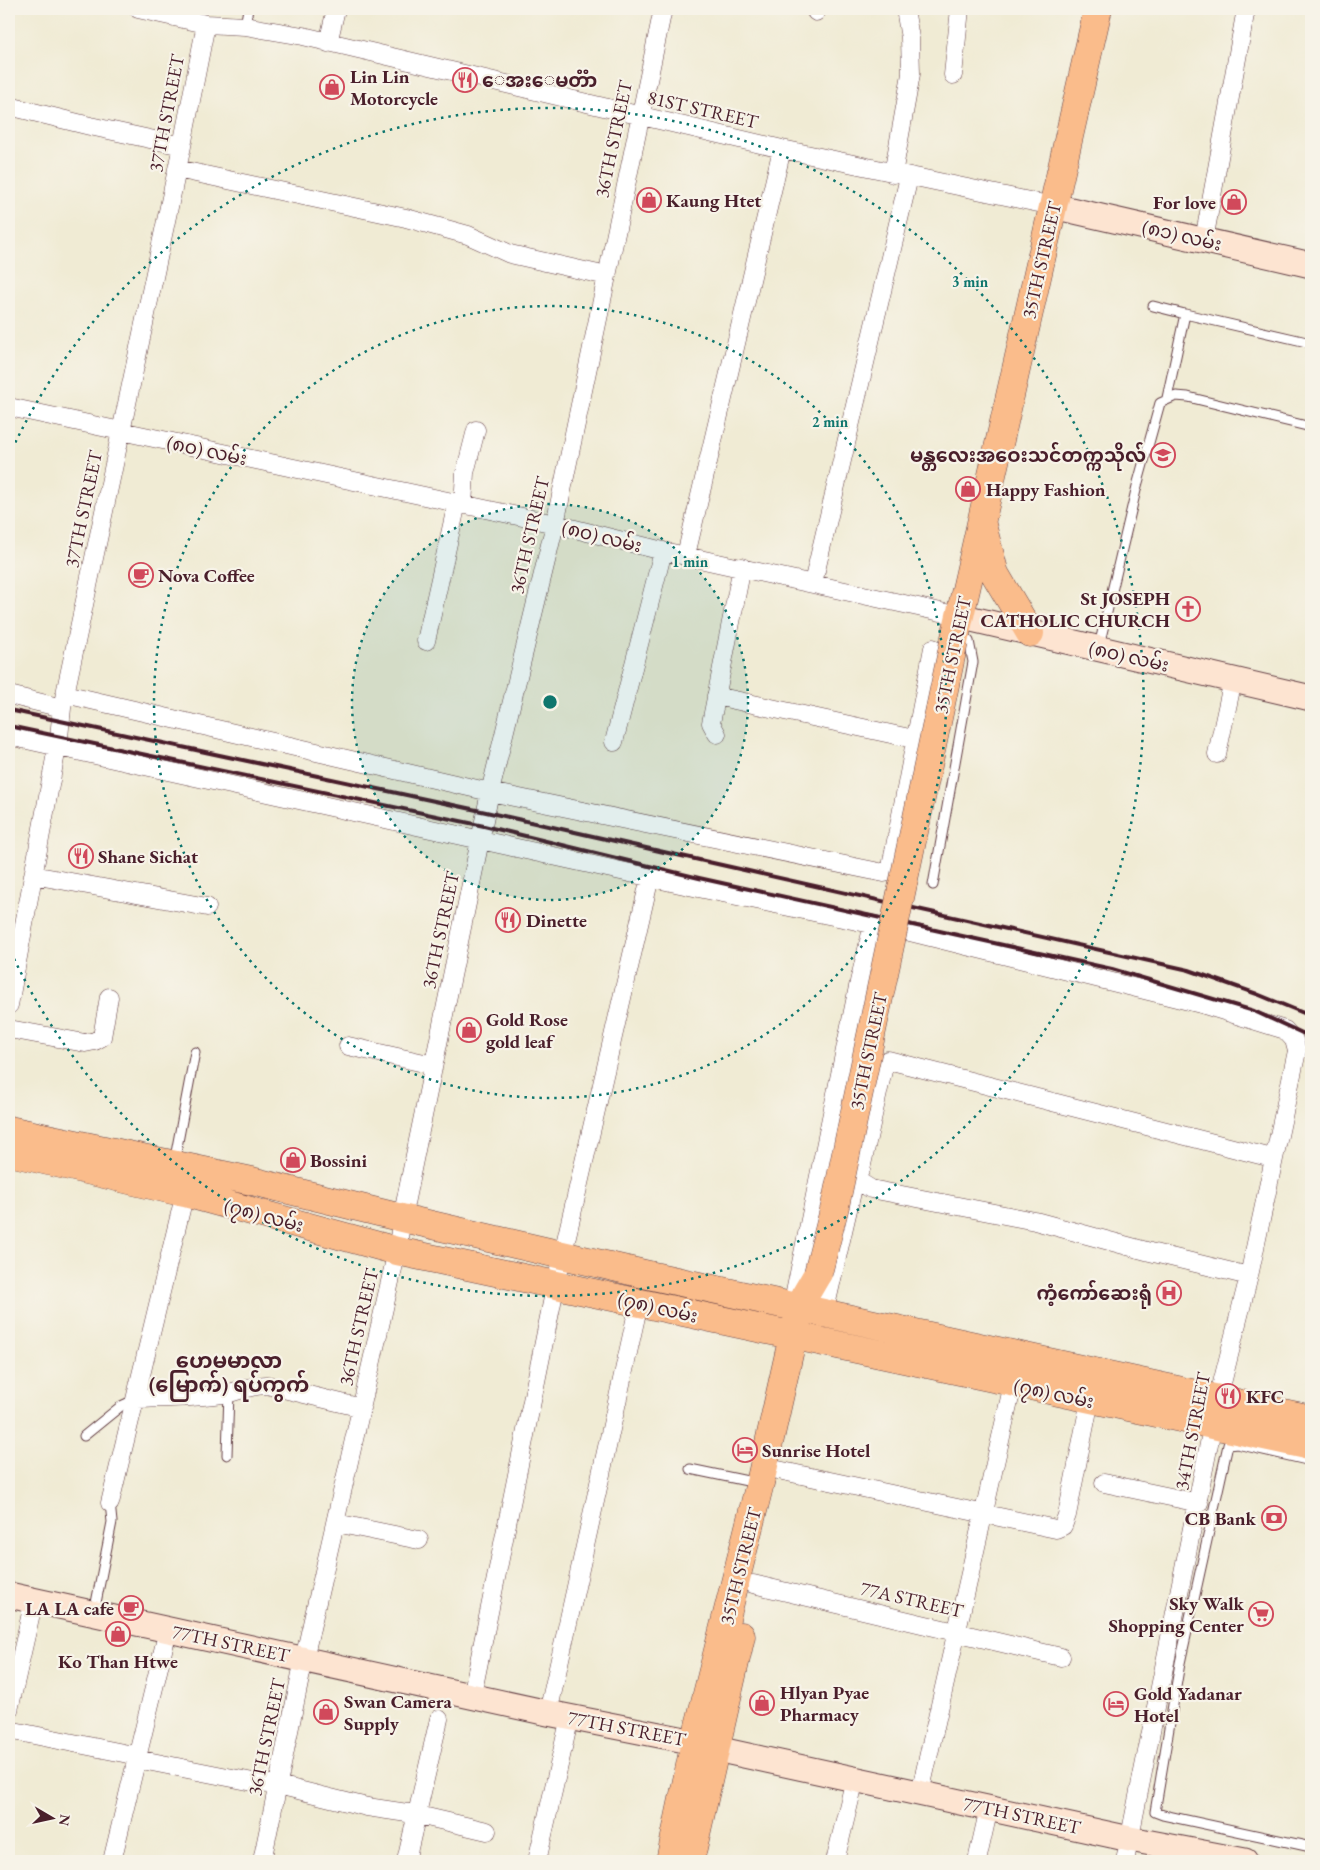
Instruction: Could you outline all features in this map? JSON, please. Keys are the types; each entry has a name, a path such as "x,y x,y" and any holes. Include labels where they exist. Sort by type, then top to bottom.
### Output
{"main road":[{"name":"35TH STREET","path":"690,1861 706,1745 800,1338 837,1196 951,634 981,522 1098,9"},
{"path":"981,522 994,574 1030,633"},
{"name":"(၇၈) လမ်း","path":"9,1130 252,1181 562,1255 1311,1419"},
{"name":"(၇၈) လမ်း","path":"9,1152 185,1193 397,1251 556,1283 639,1303 1013,1384 1311,1446"},
{"name":"35TH STREET","path":"670,1861 753,1584 769,1476"}],"street":[{"name":"81ST STREET","path":"138,9 206,24 247,17 328,43 639,116 901,175 1053,206"},
{"path":"328,43 336,9"},
{"name":"36TH STREET","path":"262,1861 304,1659 397,1251 433,1065 490,792 555,524 639,116 663,9"},
{"path":"813,583 901,175 910,74 910,38 905,9"},
{"path":"953,75 960,9"},
{"path":"1204,240 1246,9"},
{"name":"37TH STREET","path":"9,1005 64,701 177,170 206,24"},
{"path":"9,106 182,146"},
{"path":"686,555 782,149"},
{"path":"177,170 406,218 468,235 510,254 607,276"},
{"name":"(၈၁) လမ်း","path":"1053,206 1311,265"},
{"name":"(၈၀) လမ်း","path":"9,406 555,524 663,551 813,583 951,634 1030,633 1311,698"},
{"path":"426,641 476,430"},
{"path":"614,742 663,551"},
{"path":"717,734 711,723 742,567"},
{"path":"9,696 64,701 490,792 884,873 891,867 914,738 951,634"},
{"path":"1217,754 1233,680"},
{"path":"716,696 914,738"},
{"path":"9,736 873,925 859,982 808,1309"},
{"path":"33,875 207,908"},
{"path":"472,1696 562,1255 650,877"},
{"name":"34TH STREET","path":"873,925 1201,1004 1285,1030 1294,1040 1297,1051 1272,1158 1249,1276 1218,1399 1215,1426 1199,1503 1174,1657 1128,1850"},
{"path":"9,1029 84,1043 95,1041 102,1036 109,998"},
{"path":"348,1046 433,1065"},
{"path":"808,1309 855,1179 861,1169 884,1066 888,1060 1272,1158"},
{"path":"855,1179 871,1189 1034,1221 1249,1276"},
{"path":"110,1503 185,1193"},
{"path":"537,1861 559,1715 639,1303"},
{"path":"920,1793 1013,1384"},
{"path":"136,1399 188,1398 267,1385 362,1408"},
{"path":"769,1476 1056,1529 1062,1526 1067,1515 1090,1400"},
{"path":"1104,1483 1199,1503"},
{"path":"336,1523 418,1540"},
{"name":"77A STREET","path":"753,1584 1061,1657"},
{"name":"77TH STREET","path":"9,1595 989,1808 1128,1850 1245,1861"},
{"path":"9,1710 34,1600"},
{"path":"112,1861 168,1630"},
{"path":"406,1861 439,1718"},
{"path":"9,1730 258,1783 278,1785 367,1807 417,1815 488,1831"},
{"path":"835,1861 855,1779"},
{"path":"977,1861 989,1808"}],"lane":[{"path":"1153,306 1311,343"},
{"path":"1167,398 1185,314"},
{"path":"1098,649 1160,403 1167,398 1188,397 1311,427"},
{"path":"933,885 972,662 969,641 951,634"},
{"path":"174,1165 196,1052"},
{"path":"227,1455 229,1392"},
{"path":"84,1436 121,1406 136,1399"},
{"path":"1311,1461 1237,1444 1228,1445 1174,1657 1155,1812 1311,1847"},
{"path":"690,1469 769,1476"},
{"path":"94,1613 112,1522 110,1503"}],"railway":[{"path":"9,710 486,812 1189,970 1257,994 1311,1016"},
{"path":"9,726 484,826 699,878 1112,969 1254,1011 1311,1037"}],"place":[{"name":"ေအးေမတၱာ","path":"465,80"},
{"name":"Lin Lin Motorcycle","path":"332,87"},
{"name":"Kaung Htet","path":"649,200"},
{"name":"For love","path":"1234,202"},
{"name":"မန္တလေးအဝေးသင်တက္ကသိုလ်","path":"1163,455"},
{"name":"Happy Fashion","path":"968,489"},
{"name":"Nova Coffee","path":"141,575"},
{"name":"St JOSEPH CATHOLIC CHURCH","path":"1188,609"},
{"name":"Shane Sichat","path":"81,856"},
{"name":"Dinette","path":"508,920"},
{"name":"Gold Rose gold leaf","path":"469,1030"},
{"name":"Bossini","path":"293,1160"},
{"name":"ကံ့ကော်ဆေးရုံ","path":"1169,1293"},
{"name":"KFC","path":"1228,1396"},
{"name":"Sunrise Hotel","path":"745,1450"},
{"name":"CB Bank","path":"1274,1518"},
{"name":"LA LA cafe","path":"131,1608"},
{"name":"Sky Walk Shopping Center","path":"1261,1614"},
{"name":"Ko Than Htwe","path":"118,1634"},
{"name":"Hlyan Pyae Pharmacy","path":"762,1703"},
{"name":"Gold Yadanar Hotel","path":"1116,1704"},
{"name":"Swan Camera Supply","path":"326,1712"}],"district":[{"name":"ဟေမမာလာ (မြောက်) ရပ်ကွက်","path":"229,1373"}]}
